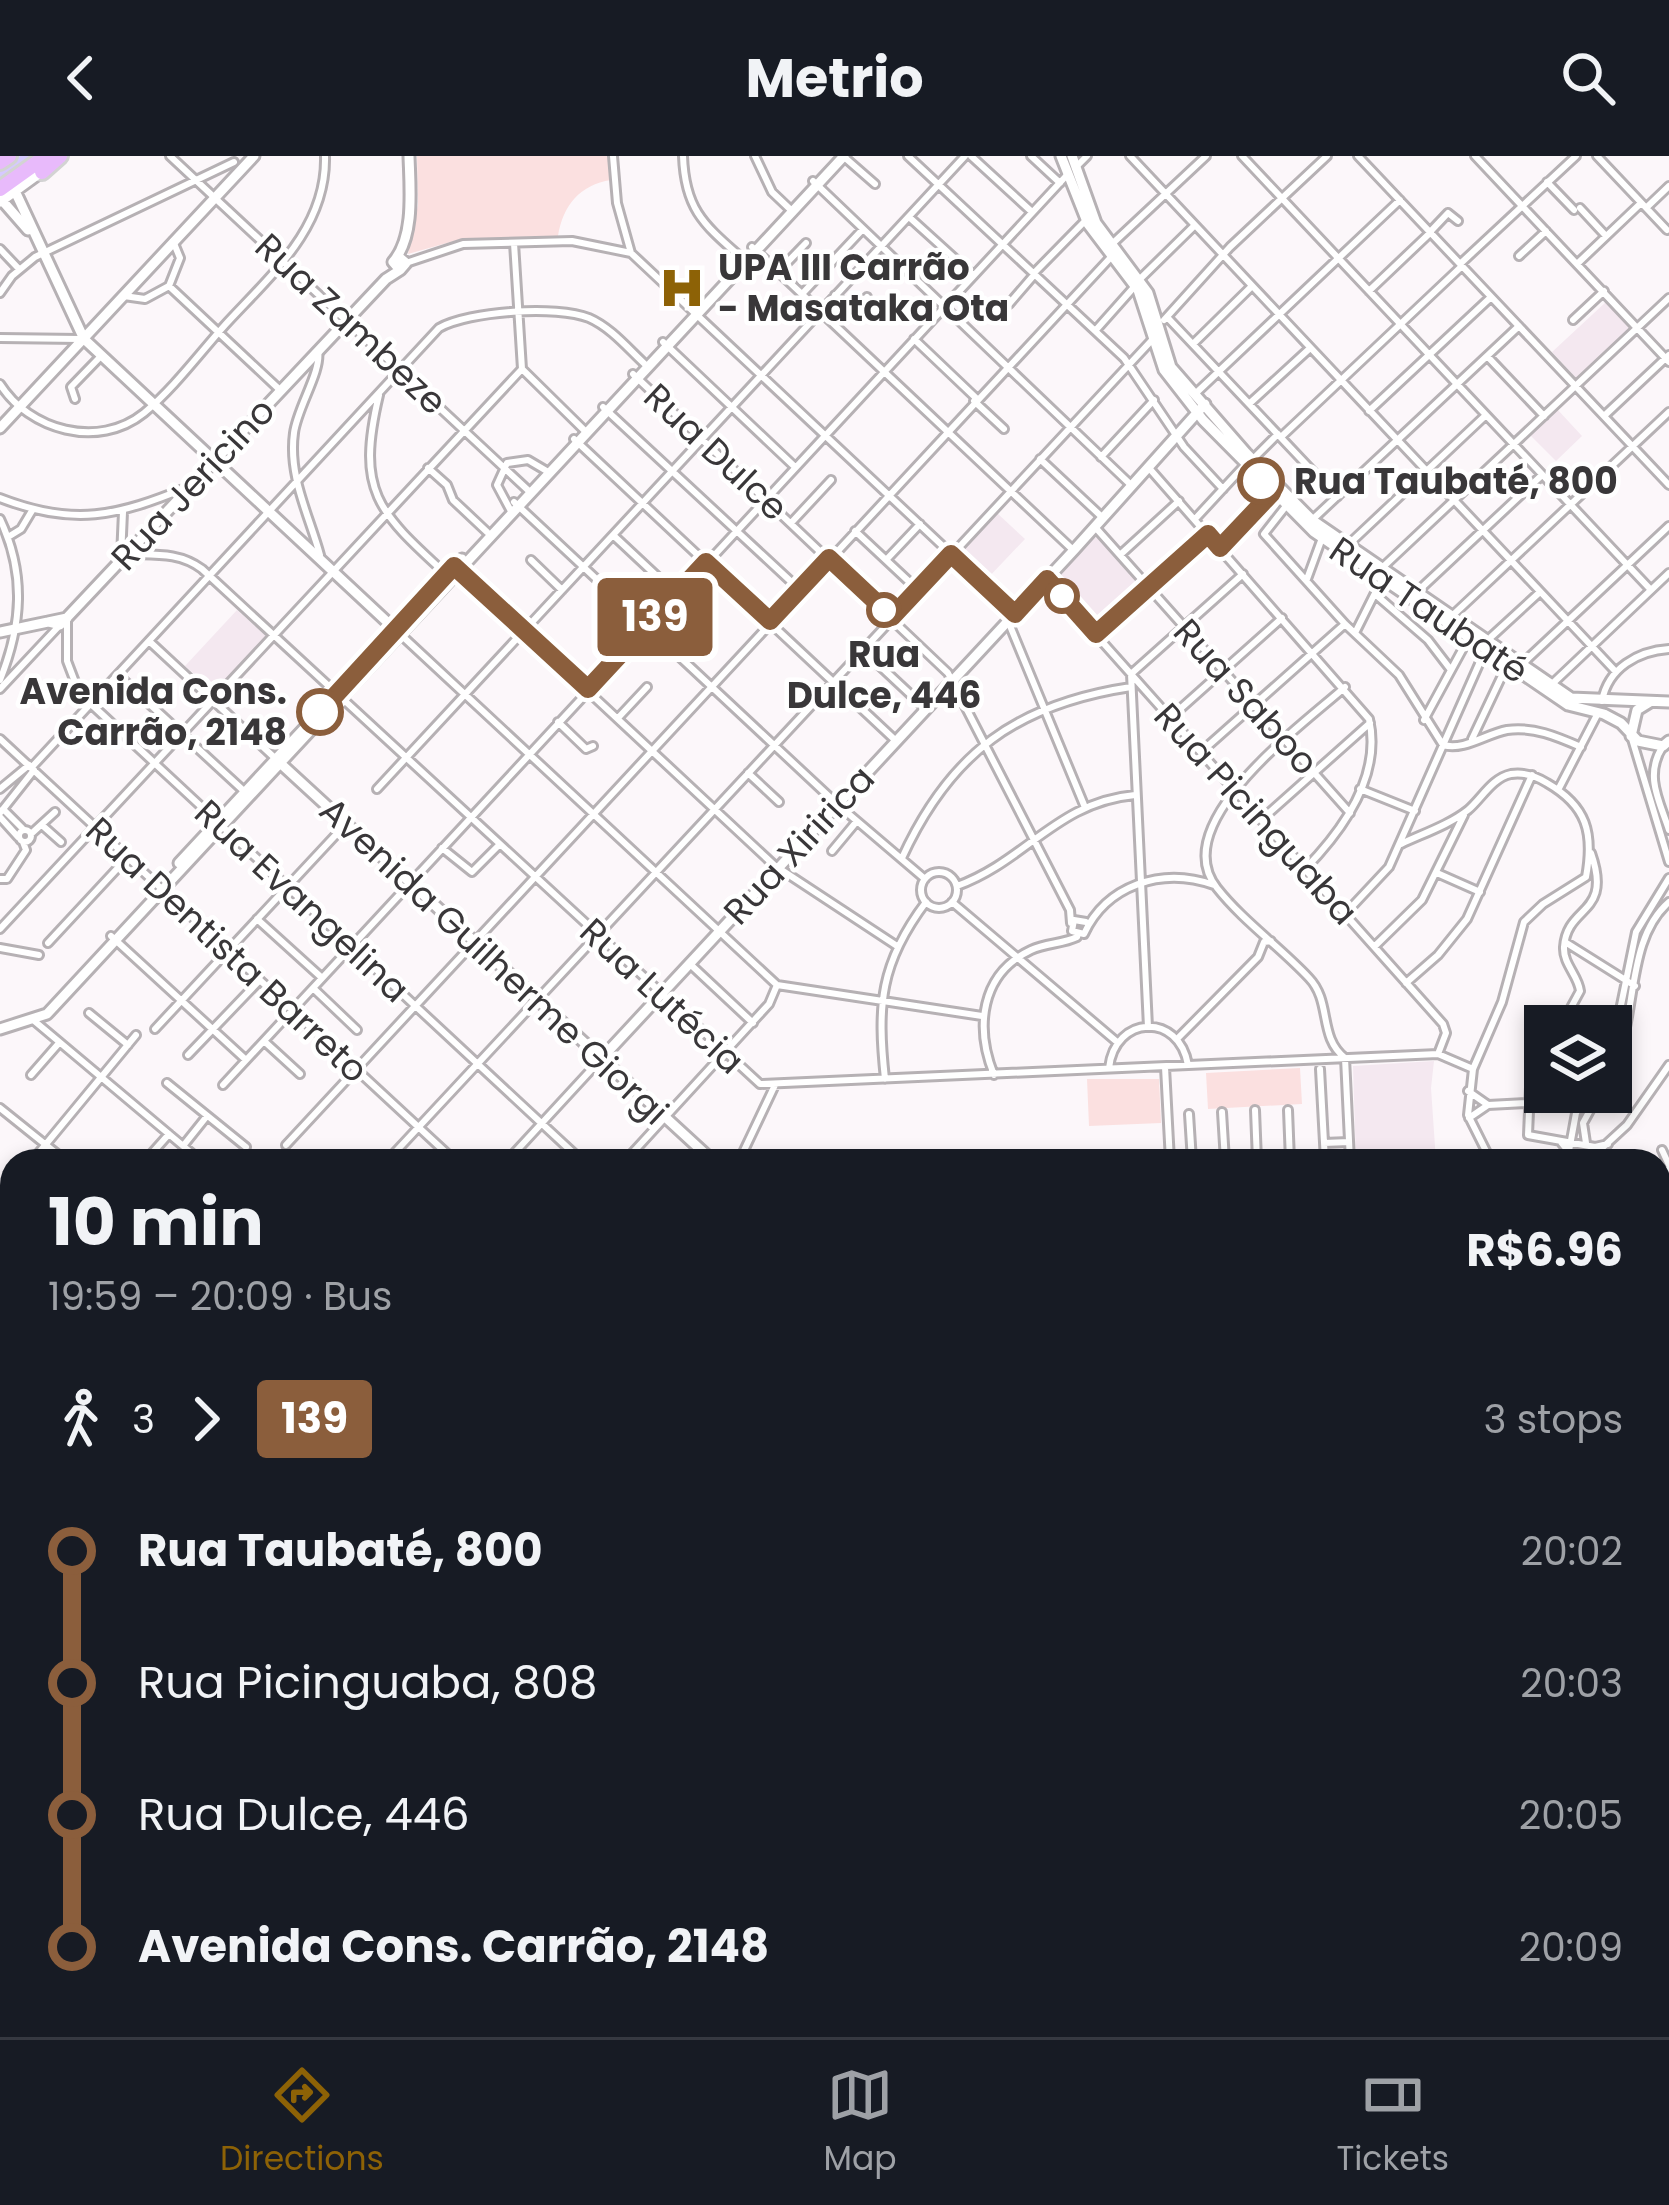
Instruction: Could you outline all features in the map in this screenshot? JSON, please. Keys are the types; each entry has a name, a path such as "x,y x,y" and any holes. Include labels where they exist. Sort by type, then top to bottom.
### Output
{"highway":[{"path":"0,162 10,156"},
{"path":"3,196 44,164 63,156"}],"street":[{"name":"Rua Zambeze","path":"170,156 529,491"},
{"path":"0,428 254,156"},
{"path":"0,384 18,410 49,425 86,432 124,424 153,404 302,238 316,209 325,156"},
{"name":"Rua Jericino","path":"0,689 400,263 410,211 409,156"},
{"path":"613,156 617,203 631,253 920,524 1011,617 1084,806"},
{"path":"683,156 686,190 697,216 744,260"},
{"path":"755,156 767,184 790,209"},
{"path":"454,570 842,156 875,184"},
{"path":"908,156 1128,364 1178,436 1223,489"},
{"path":"376,789 968,156 1032,212"},
{"path":"1031,156 1068,170"},
{"name":"Rua Taubaté","path":"1061,156 1089,218 1137,282 1171,367 1195,394 1200,411"},
{"path":"224,1085 1068,170 1087,156"},
{"path":"1130,156 1592,646 1613,676 1618,700"},
{"path":"286,1145 1112,250 1206,156"},
{"path":"1242,156 1651,590"},
{"path":"1156,326 1327,156"},
{"path":"1358,156 1669,485"},
{"path":"1475,156 1668,358 1604,416"},
{"path":"1195,519 1249,462 1576,156"},
{"path":"1597,156 1667,230"},
{"path":"1605,165 1615,156"},
{"path":"0,293 19,269 43,253 234,162"},
{"path":"1547,182 1607,236"},
{"path":"815,183 1132,487"},
{"path":"1577,263 1669,186"},
{"path":"3,196 34,236"},
{"path":"3,196 34,236 84,339 777,985 982,1016"},
{"path":"1195,394 1400,200"},
{"path":"1369,291 1448,213 1458,221"},
{"path":"0,215 22,224"},
{"path":"909,217 973,275"},
{"path":"1009,304 1089,218"},
{"path":"1095,331 1194,226"},
{"path":"802,294 862,229"},
{"path":"1519,256 1546,230"},
{"path":"123,296 145,299 169,286 180,258 173,241"},
{"path":"400,263 463,244 572,241 631,253"},
{"path":"514,243 522,369 585,431"},
{"path":"778,272 806,243"},
{"path":"0,249 19,269"},
{"path":"754,249 1074,550"},
{"name":"Rua Taubaté","path":"1137,282 1164,370 1249,462 1312,520 1468,638 1523,664 1577,700 1603,709 1631,736"},
{"path":"169,286 280,390"},
{"path":"1193,344 1251,287"},
{"path":"1573,320 1604,291"},
{"path":"835,295 854,311 867,297"},
{"path":"1369,411 1491,297"},
{"path":"1355,634 1382,574 1669,298"},
{"path":"3,811 31,768 380,391 450,322 461,317 517,314 584,316 608,330 646,365"},
{"path":"1167,317 1337,497"},
{"path":"1312,520 1519,326"},
{"path":"0,338 84,339"},
{"path":"913,339 1004,429"},
{"path":"399,1149 1152,340"},
{"path":"665,345 794,466"},
{"path":"1249,404 1310,349"},
{"path":"314,355 314,374 294,434 296,481 321,559"},
{"path":"75,399 71,387 101,356"},
{"path":"1487,356 1544,416"},
{"path":"0,929 522,369"},
{"name":"Rua Dulce","path":"635,376 892,617 952,681 1070,910"},
{"path":"380,391 368,446 373,487 385,514 524,631 778,868 897,946"},
{"path":"1101,457 1154,400"},
{"path":"605,409 799,589"},
{"name":"Rua Xiririca","path":"518,1149 1200,411"},
{"path":"1452,616 1669,412"},
{"path":"1347,545 1486,415"},
{"path":"576,441 896,741"},
{"name":"Rua Saboo","path":"1040,458 1350,813"},
{"path":"548,471 519,459 504,467 497,485 514,507 925,879"},
{"name":"Rua Taubaté","path":"1249,462 1272,493 1322,538 1452,616 1507,665 1568,705 1603,709 1618,700 1669,702"},
{"path":"428,468 487,532"},
{"path":"1149,468 1345,687 1370,723 1373,750 1350,813 1305,869"},
{"path":"1661,476 1669,469"},
{"path":"1417,593 1543,475"},
{"path":"791,523 831,480"},
{"path":"0,498 81,517 123,512 191,485"},
{"path":"1220,548 1272,493"},
{"path":"1120,555 1179,501"},
{"path":"1286,506 1264,533 1345,624 1399,675 1443,745 1452,748 1521,729 1581,747"},
{"path":"0,1029 47,1014 514,507"},
{"path":"8,537 21,529 33,509"},
{"path":"123,512 124,557"},
{"path":"0,519 18,576 17,629 0,680"},
{"path":"886,560 920,524"},
{"path":"1523,664 1669,526"},
{"path":"854,530 918,590"},
{"path":"1096,634 1208,534"},
{"path":"613,535 676,594"},
{"path":"1306,580 1322,538"},
{"name":"Rua Lutécia","path":"124,557 169,554 187,559 756,1082 775,1085 1188,1065 1320,1064 1345,1058 1438,1054 1473,1070"},
{"path":"531,560 562,590"},
{"path":"1551,685 1669,573"},
{"path":"1148,1027 1131,674 1243,574"},
{"name":"Rua Picinguaba","path":"1047,579 1447,1030 1438,1054"},
{"path":"1345,914 1383,876 1401,844 1487,645 1540,592"},
{"path":"1375,594 1423,635 1451,670"},
{"path":"1170,718 1282,618"},
{"path":"0,632 64,622"},
{"name":"Rua Evangelina","path":"64,622 67,661 74,682 91,704 569,1149"},
{"path":"1201,752 1345,624"},
{"path":"1424,720 1468,638"},
{"path":"149,641 278,761"},
{"path":"1558,790 1603,709 1613,676 1640,655 1669,649"},
{"path":"862,650 926,710"},
{"path":"1471,742 1507,665"},
{"path":"118,675 245,792"},
{"path":"618,718 647,687"},
{"path":"1214,885 1208,857 1210,833 1233,789 1345,687"},
{"path":"902,858 937,794 984,744 1044,708 1082,695 1144,688"},
{"path":"1651,701 1637,710 1631,736 1669,862"},
{"path":"1132,717 1139,704 1156,702"},
{"path":"558,722 585,748 592,746"},
{"path":"1261,820 1370,723"},
{"path":"1631,736 1649,746 1666,744"},
{"name":"Rua Dentista Barreto","path":"0,739 442,1149"},
{"path":"1666,744 1654,760 1652,776 1669,830"},
{"path":"220,824 278,761"},
{"name":"Avenida Guilherme Giorgi","path":"278,761 700,1149"},
{"path":"0,879 8,879 26,850 24,836 3,811 0,789 31,768"},
{"path":"748,773 779,802"},
{"path":"1401,844 1466,812 1504,777 1532,776 1558,790 1582,813 1598,878 1592,905 1570,927 1565,942 1564,953 1580,991 1572,1005"},
{"path":"1406,983 1456,934 1532,776"},
{"path":"1360,789 1414,811"},
{"path":"957,886 941,872 925,879 921,891 926,902 940,908 952,902 957,886 1004,865 1084,806 1136,795"},
{"path":"24,836 56,812"},
{"path":"1374,947 1416,909 1466,812"},
{"path":"832,851 857,821"},
{"path":"155,1029 346,824"},
{"path":"43,826 62,842"},
{"path":"442,848 472,872 499,845"},
{"path":"1590,852 1587,876 1597,889"},
{"path":"48,943 128,857"},
{"path":"1485,1149 1469,1118 1468,1090 1502,1002 1524,922 1596,868"},
{"path":"1437,873 1480,892"},
{"path":"1061,941 1071,925 1084,921 1141,880 1170,876 1214,885 1318,989 1329,1041 1345,1058 1349,1149"},
{"path":"1587,876 1598,878"},
{"path":"1628,1005 1636,932 1669,878"},
{"path":"1625,1005 1643,938 1669,902 1658,895"},
{"path":"886,1079 880,1001 897,946 926,902"},
{"path":"952,902 1118,1042"},
{"path":"994,1075 983,1045 982,1016 997,979 1018,957 1087,931 1084,921 1070,910"},
{"path":"1070,910 1071,925 1079,936"},
{"path":"257,919 322,978"},
{"path":"1253,923 1259,955"},
{"path":"113,938 246,1060"},
{"path":"1177,1039 1259,955 1264,942 1271,941"},
{"path":"1565,942 1631,983"},
{"path":"0,947 39,956"},
{"path":"1259,955 1280,950"},
{"path":"690,964 753,1023"},
{"path":"188,1055 260,980"},
{"path":"636,1149 753,1023 777,985"},
{"path":"313,988 357,1030"},
{"path":"89,1013 128,1045"},
{"path":"34,1018 187,1149"},
{"path":"1109,1069 1118,1042 1131,1031 1148,1027 1177,1039 1188,1065"},
{"path":"41,1149 136,1035"},
{"path":"264,1041 300,1074"},
{"path":"1324,1149 1320,1064 1329,1041"},
{"path":"31,1075 59,1042"},
{"path":"1602,1149 1640,1110 1669,1065"},
{"path":"1165,1066 1169,1149"},
{"path":"166,1083 246,1147"},
{"path":"745,1149 775,1085"},
{"path":"1468,1090 1488,1105"},
{"path":"1469,1118 1488,1105 1524,1103"},
{"path":"0,1108 51,1149"},
{"path":"1255,1110 1257,1149"},
{"path":"1288,1110 1290,1149"},
{"path":"1222,1112 1224,1149"},
{"path":"1527,1113 1528,1135 1608,1144"},
{"path":"1569,1149 1576,1113"},
{"path":"1588,1113 1582,1136 1589,1149"},
{"path":"1189,1114 1191,1149"},
{"path":"183,1146 207,1115"},
{"path":"3,1128 12,1118"},
{"path":"156,1149 169,1134"},
{"path":"1560,1141 1568,1149"},
{"path":"1324,1143 1349,1142"}],"shaded area":[{"path":"417,156 609,156 611,180 590,186 575,198 558,236 461,239 408,254 418,205"},
{"path":"1607,301 1632,327 1576,378 1552,352"},
{"path":"1557,409 1582,436 1556,461 1530,435"},
{"path":"997,513 1025,539 986,580 961,552"},
{"path":"1093,537 1140,584 1100,625 1056,583"},
{"path":"237,610 266,636 215,692 185,666"},
{"path":"1434,1061 1435,1149 1356,1149 1353,1066"},
{"path":"1300,1068 1302,1104 1208,1109 1206,1073"},
{"path":"1087,1079 1159,1079 1161,1123 1089,1126"}],"waterway":[{"path":"0,177 27,156"}],"bus line":[{"name":"139","path":"320,712 454,566 588,689 706,562 770,621 829,558 892,617 951,554 1015,614 1047,579 1096,634 1208,534 1220,548 1272,493 1261,481"}],"place":[{"name":"UPA III Carrão - Masataka Ota","path":"682,288"},
{"name":"Rua Taubaté, 800","path":"1261,481"},
{"name":"Rua Dulce, 446","path":"884,610"},
{"name":"Avenida Cons. Carrão, 2148","path":"320,712"}]}
